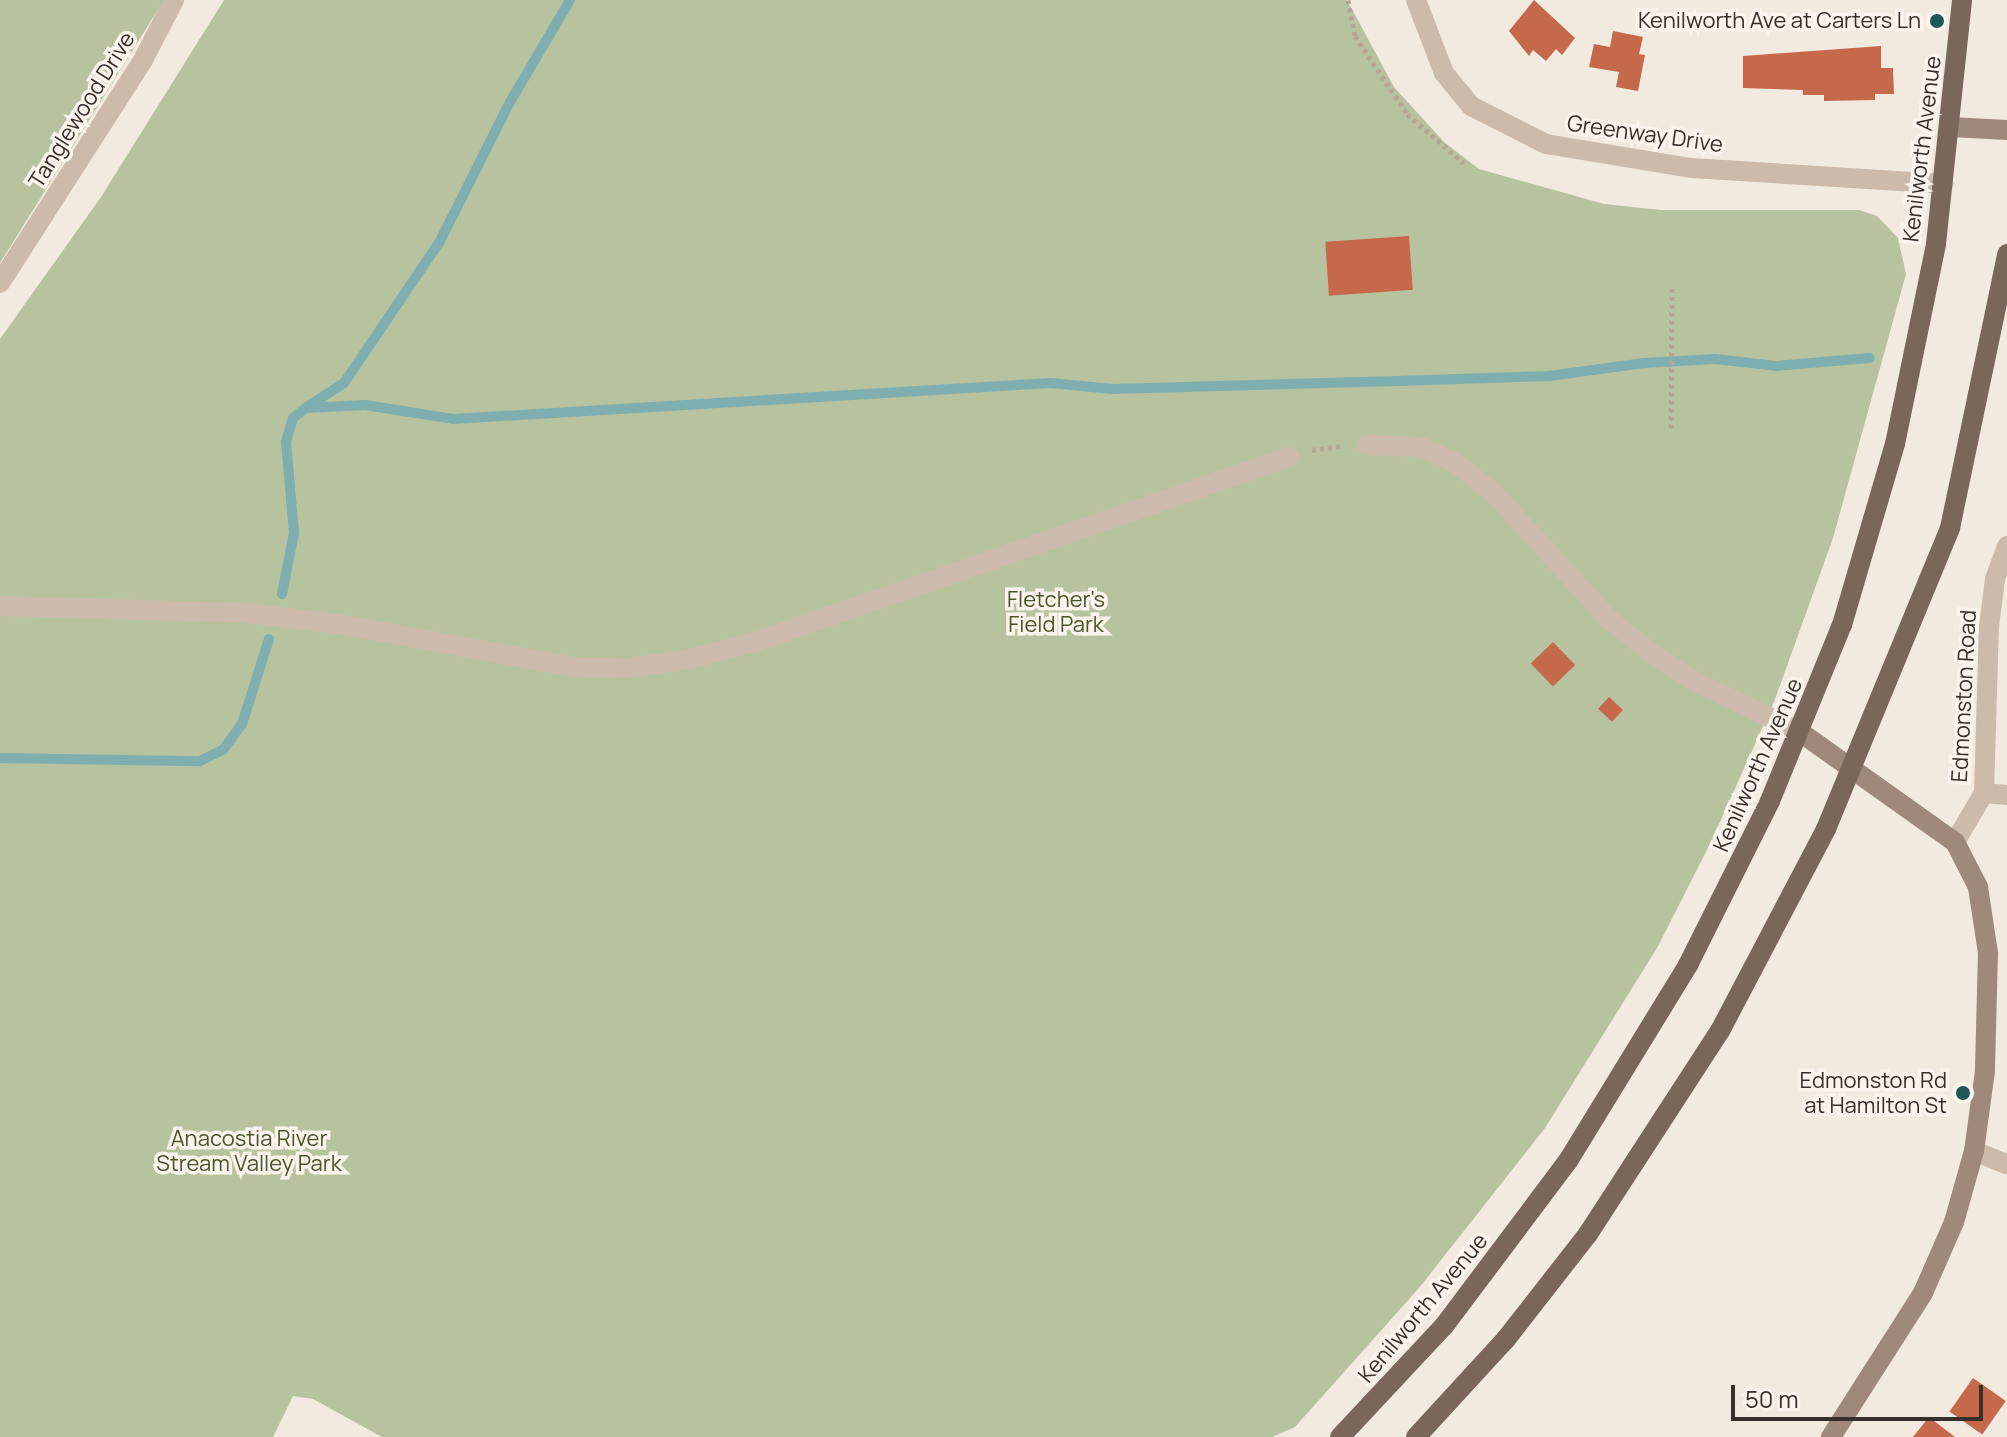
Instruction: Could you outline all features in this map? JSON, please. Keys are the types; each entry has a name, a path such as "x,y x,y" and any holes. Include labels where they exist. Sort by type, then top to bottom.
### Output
{"main road":[{"name":"Kenilworth Avenue","path":"1340,1437 1444,1326 1568,1161 1688,965 1800,732 1842,625 1895,444 1925,307 1951,127 1962,0"},
{"path":"1416,1437 1506,1339 1588,1234 1636,1162 1720,1031 1853,772 1950,528 2002,315 2007,254"}],"street":[{"name":"Tanglewood Drive","path":"0,283 142,62 174,0"},
{"name":"Greenway Drive","path":"1416,0 1444,73 1471,106 1509,129 1546,144 1612,158 1722,170 1943,184"},
{"path":"1951,127 2007,130"},
{"path":"1367,445 1421,447 1454,462 1493,492 1571,580 1632,637 1696,682 1800,732 1955,842 1978,887 1988,953 1985,1071 1974,1151 1954,1222 1923,1293 1831,1437"},
{"path":"0,606 247,613 307,620 573,667 627,668 686,660 758,641 1289,457"},
{"name":"Edmonston Road","path":"1955,842 1984,793 1989,627 1995,579 2007,546"},
{"path":"1984,793 2007,795"},
{"path":"1974,1151 2007,1164"}],"path":[{"path":"1348,0 1355,36 1407,114 1464,163"},
{"path":"1671,428 1672,288"},
{"path":"1289,457 1367,445"}],"green space":[{"path":"0,0 164,0 0,263"},
{"name":"Fletcher's Field Park","path":"224,0 1347,0 1394,87 1444,142 1479,169 1604,204 1661,210 1859,210 1877,216 1898,238 1906,274 1833,538 1774,702 1710,844 1657,948 1545,1128 1419,1288 1295,1427 1272,1437 382,1437 313,1399 293,1396 273,1437 0,1437 0,339 101,197"}],"building":[{"path":"1534,0 1575,38 1562,55 1556,49 1546,61 1533,50 1529,56 1509,31"},
{"path":"1613,31 1643,37 1639,54 1645,55 1638,91 1616,87 1619,72 1589,67 1594,44 1610,47"},
{"path":"1881,46 1881,68 1893,68 1894,94 1875,94 1875,100 1824,101 1824,95 1803,95 1803,90 1743,88 1743,56"},
{"path":"1409,236 1413,290 1329,296 1325,242"},
{"path":"1553,642 1575,665 1553,687 1531,664"},
{"path":"1609,697 1623,710 1612,722 1598,709"},
{"path":"1973,1378 2006,1401 1982,1435 1949,1412"},
{"path":"1929,1417 1955,1437 1913,1437"}],"waterway":[{"path":"307,407 344,383 440,241 510,102 570,0"},
{"path":"282,594 294,533 286,442 293,418 306,408 365,405 453,419 1051,383 1113,389 1397,381 1549,376 1644,363 1715,359 1776,366 1870,358"},
{"path":"0,758 200,761 223,750 242,724 269,639"}],"place":[{"name":"Kenilworth Ave at Carters Ln","path":"1937,21"},
{"name":"Edmonston Rd at Hamilton St","path":"1963,1093"}],"park label":[{"name":"Anacostia River Stream Valley Park","path":"249,1150"}]}
